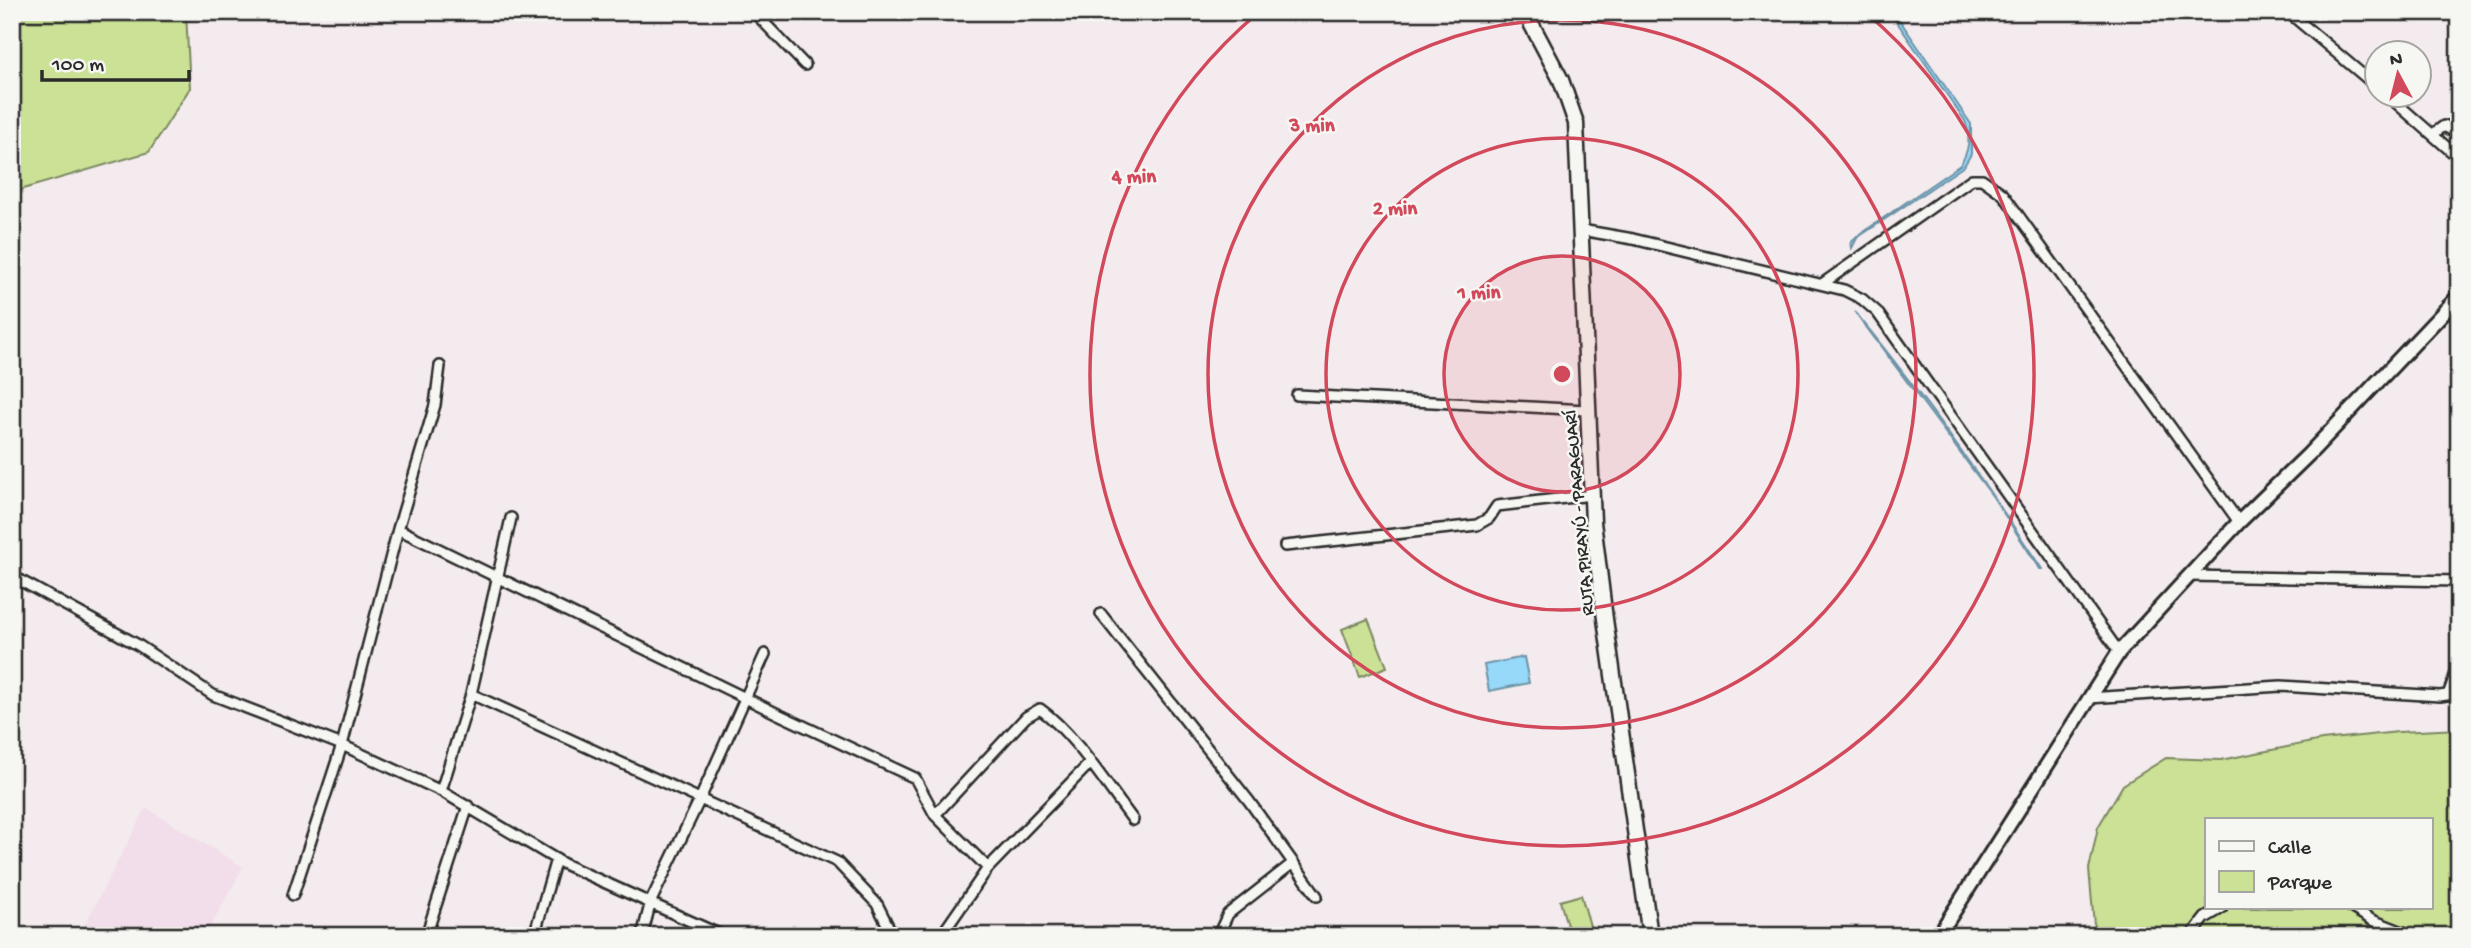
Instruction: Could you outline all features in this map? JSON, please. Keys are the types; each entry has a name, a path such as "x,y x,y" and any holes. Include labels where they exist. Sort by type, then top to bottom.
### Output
{"main road":[{"name":"RUTA PIRAYÚ - PARAGUARÍ","path":"1525,12 1561,80 1576,123 1592,495 1605,619 1650,936"},
{"path":"1938,936 2119,652 2239,522 2309,454 2459,296"}],"street":[{"path":"754,12 805,65"},
{"path":"2288,12 2362,74"},
{"path":"2402,108 2459,158"},
{"path":"2433,134 2444,126 2459,134"},
{"path":"1822,284 1972,179 1982,179 2003,194 2239,522"},
{"path":"1581,230 1633,239 1822,284 1844,290 1862,299 1877,313 2119,652"},
{"path":"293,895 342,745 398,529 435,405 440,366"},
{"path":"1297,395 1587,410"},
{"path":"1285,546 1477,525 1489,518 1497,506 1592,495"},
{"path":"441,791 471,694 512,519"},
{"path":"398,529 915,778 935,815 988,868"},
{"path":"12,576 138,645 213,695 342,745 441,791 556,859 723,936"},
{"path":"2189,576 2459,581"},
{"path":"1101,614 1249,801 1317,897"},
{"path":"642,936 652,901 701,799 765,654"},
{"path":"2448,695 2459,665"},
{"path":"2088,698 2281,685 2448,695 2459,693"},
{"path":"471,694 837,862 877,904 893,936"},
{"path":"935,815 1026,717 1040,709 1051,717 1090,763 1133,820"},
{"path":"941,936 988,868 1090,763"},
{"path":"426,936 468,806"},
{"path":"534,936 556,859"},
{"path":"1222,936 1221,929 1227,914 1293,863"},
{"path":"2191,936 2204,918 2220,909"},
{"path":"2354,909 2372,920 2413,936"}],"shaded area":[{"path":"146,808 243,867 205,936 95,936 83,928"}],"green space":[{"path":"12,12 186,12 190,88 149,152 23,189 12,204"},
{"path":"1368,619 1387,667 1360,677 1342,629"},
{"path":"2459,729 2459,936 2095,936 2089,869 2098,827 2123,785 2166,758 2221,760 2322,740"},
{"path":"1581,895 1593,936 1570,936 1560,901"}],"water":[{"path":"1890,12 1894,12 1971,124 1971,154 1964,166 1857,238 1852,248 1851,243 1856,237 1960,165 1968,144 1965,121"},
{"path":"1855,312 1904,374 1991,494"},
{"path":"1996,501 1997,503 2042,569"},
{"path":"1524,657 1529,683 1489,691 1484,665"}]}
